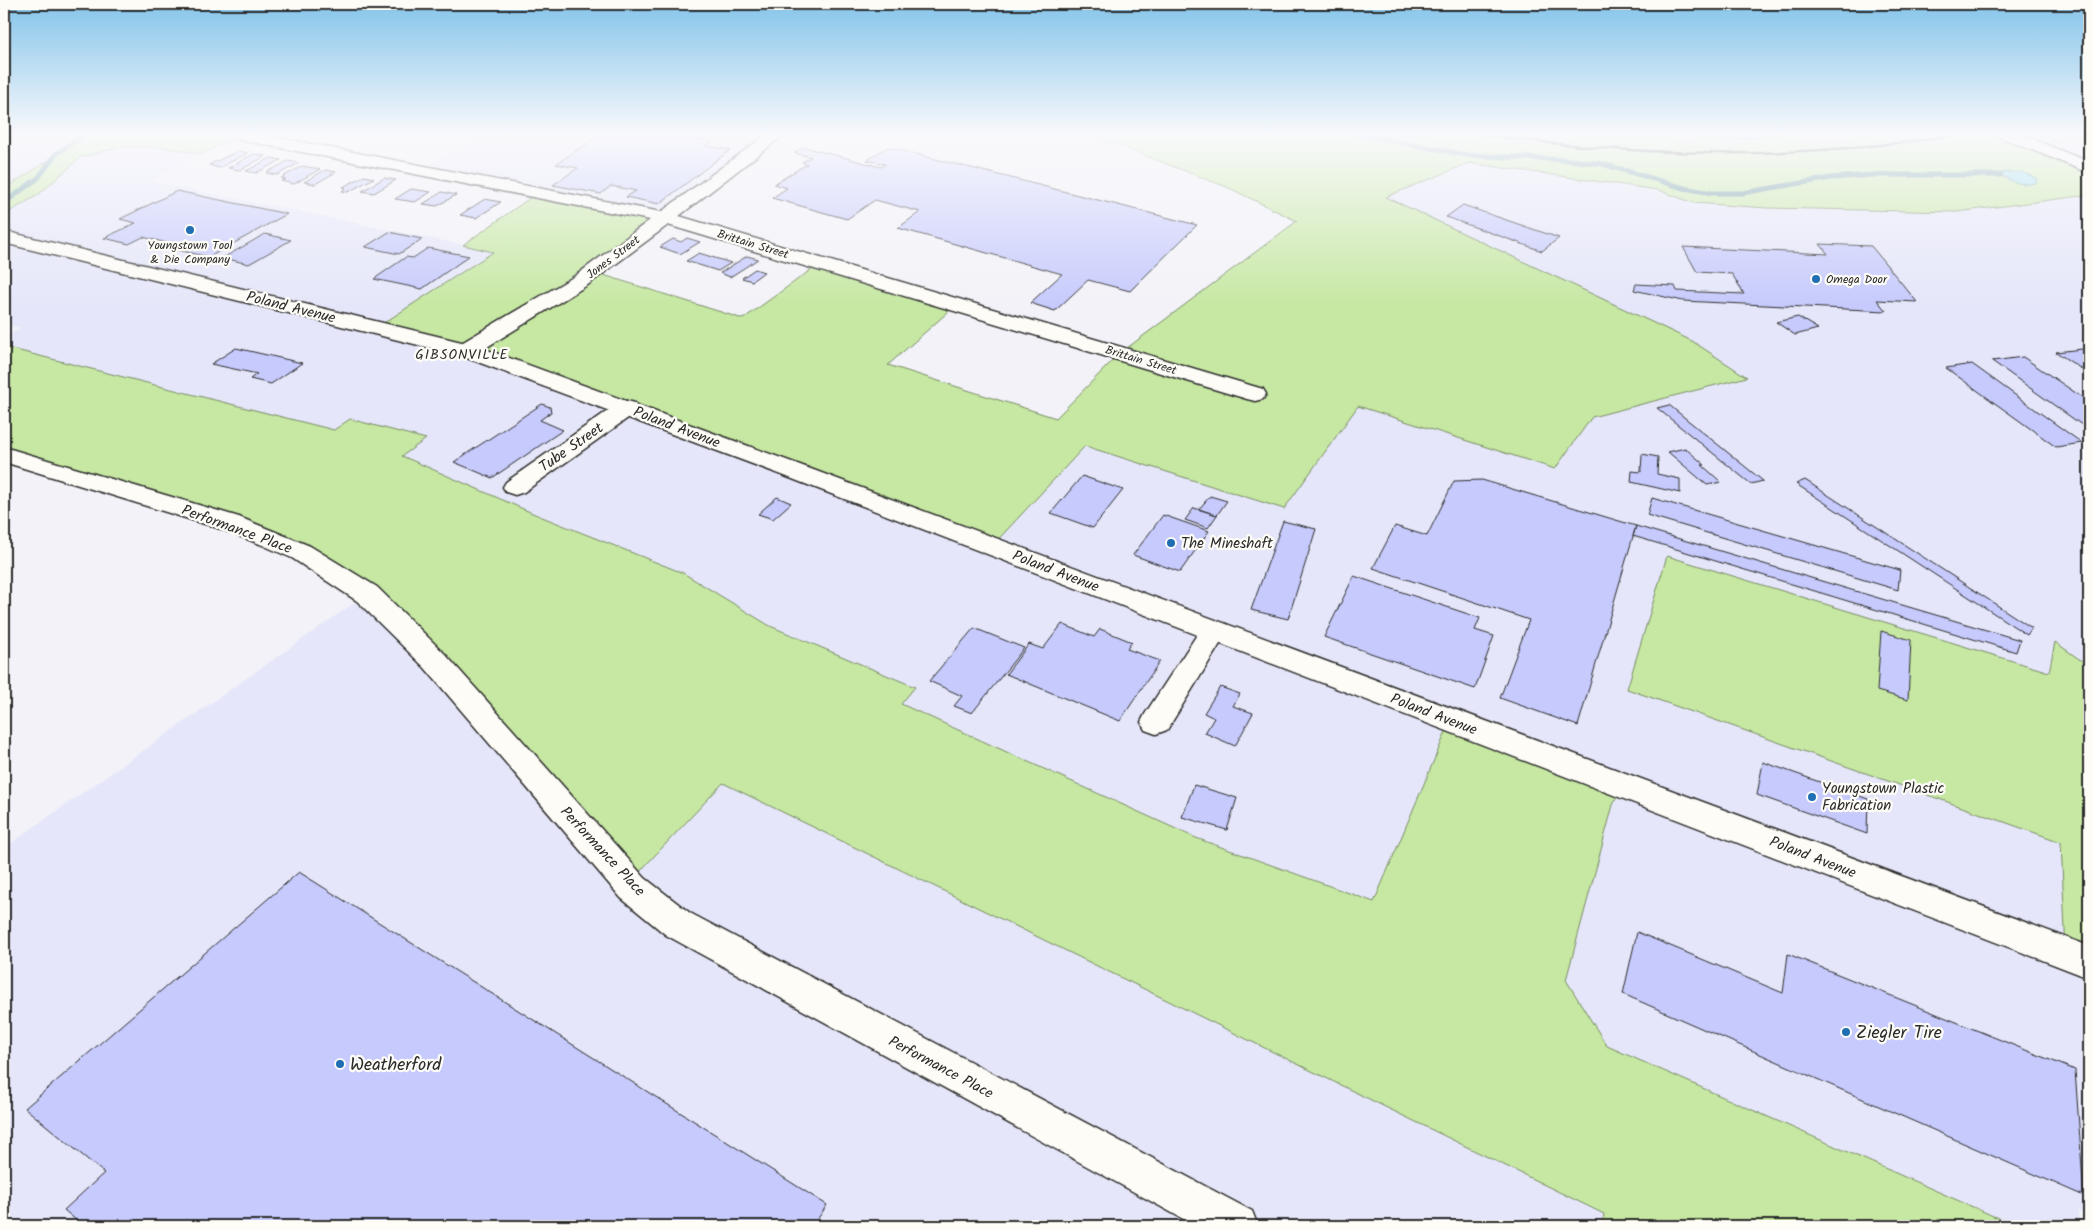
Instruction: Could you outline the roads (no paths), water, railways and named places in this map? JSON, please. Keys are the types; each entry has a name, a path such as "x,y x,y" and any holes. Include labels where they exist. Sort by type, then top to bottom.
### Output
{"street":[{"name":"Brittain Street","path":"529,191 665,218 1255,394"},
{"name":"Jones Street","path":"466,350 582,280 700,191"},
{"name":"Poland Avenue","path":"4,237 466,350 626,408 2089,962"},
{"name":"Tube Street","path":"515,487 626,408"},
{"name":"Performance Place","path":"4,454 230,523 301,552 339,575 367,594 397,621 629,883 678,924 1237,1226"},
{"path":"1156,722 1214,631"}],"waterway":[{"path":"4,203 20,191"},
{"path":"1703,191 1712,193 1751,191"}],"place":[{"name":"Youngstown Tool & Die Company","path":"190,230"},
{"name":"Omega Door","path":"1816,279"},
{"name":"The Mineshaft","path":"1171,543"},
{"name":"Youngstown Plastic Fabrication","path":"1812,797"},
{"name":"Ziegler Tire","path":"1846,1032"},
{"name":"Weatherford","path":"340,1064"}],"district":[{"name":"GIBSONVILLE","path":"462,354"}]}
